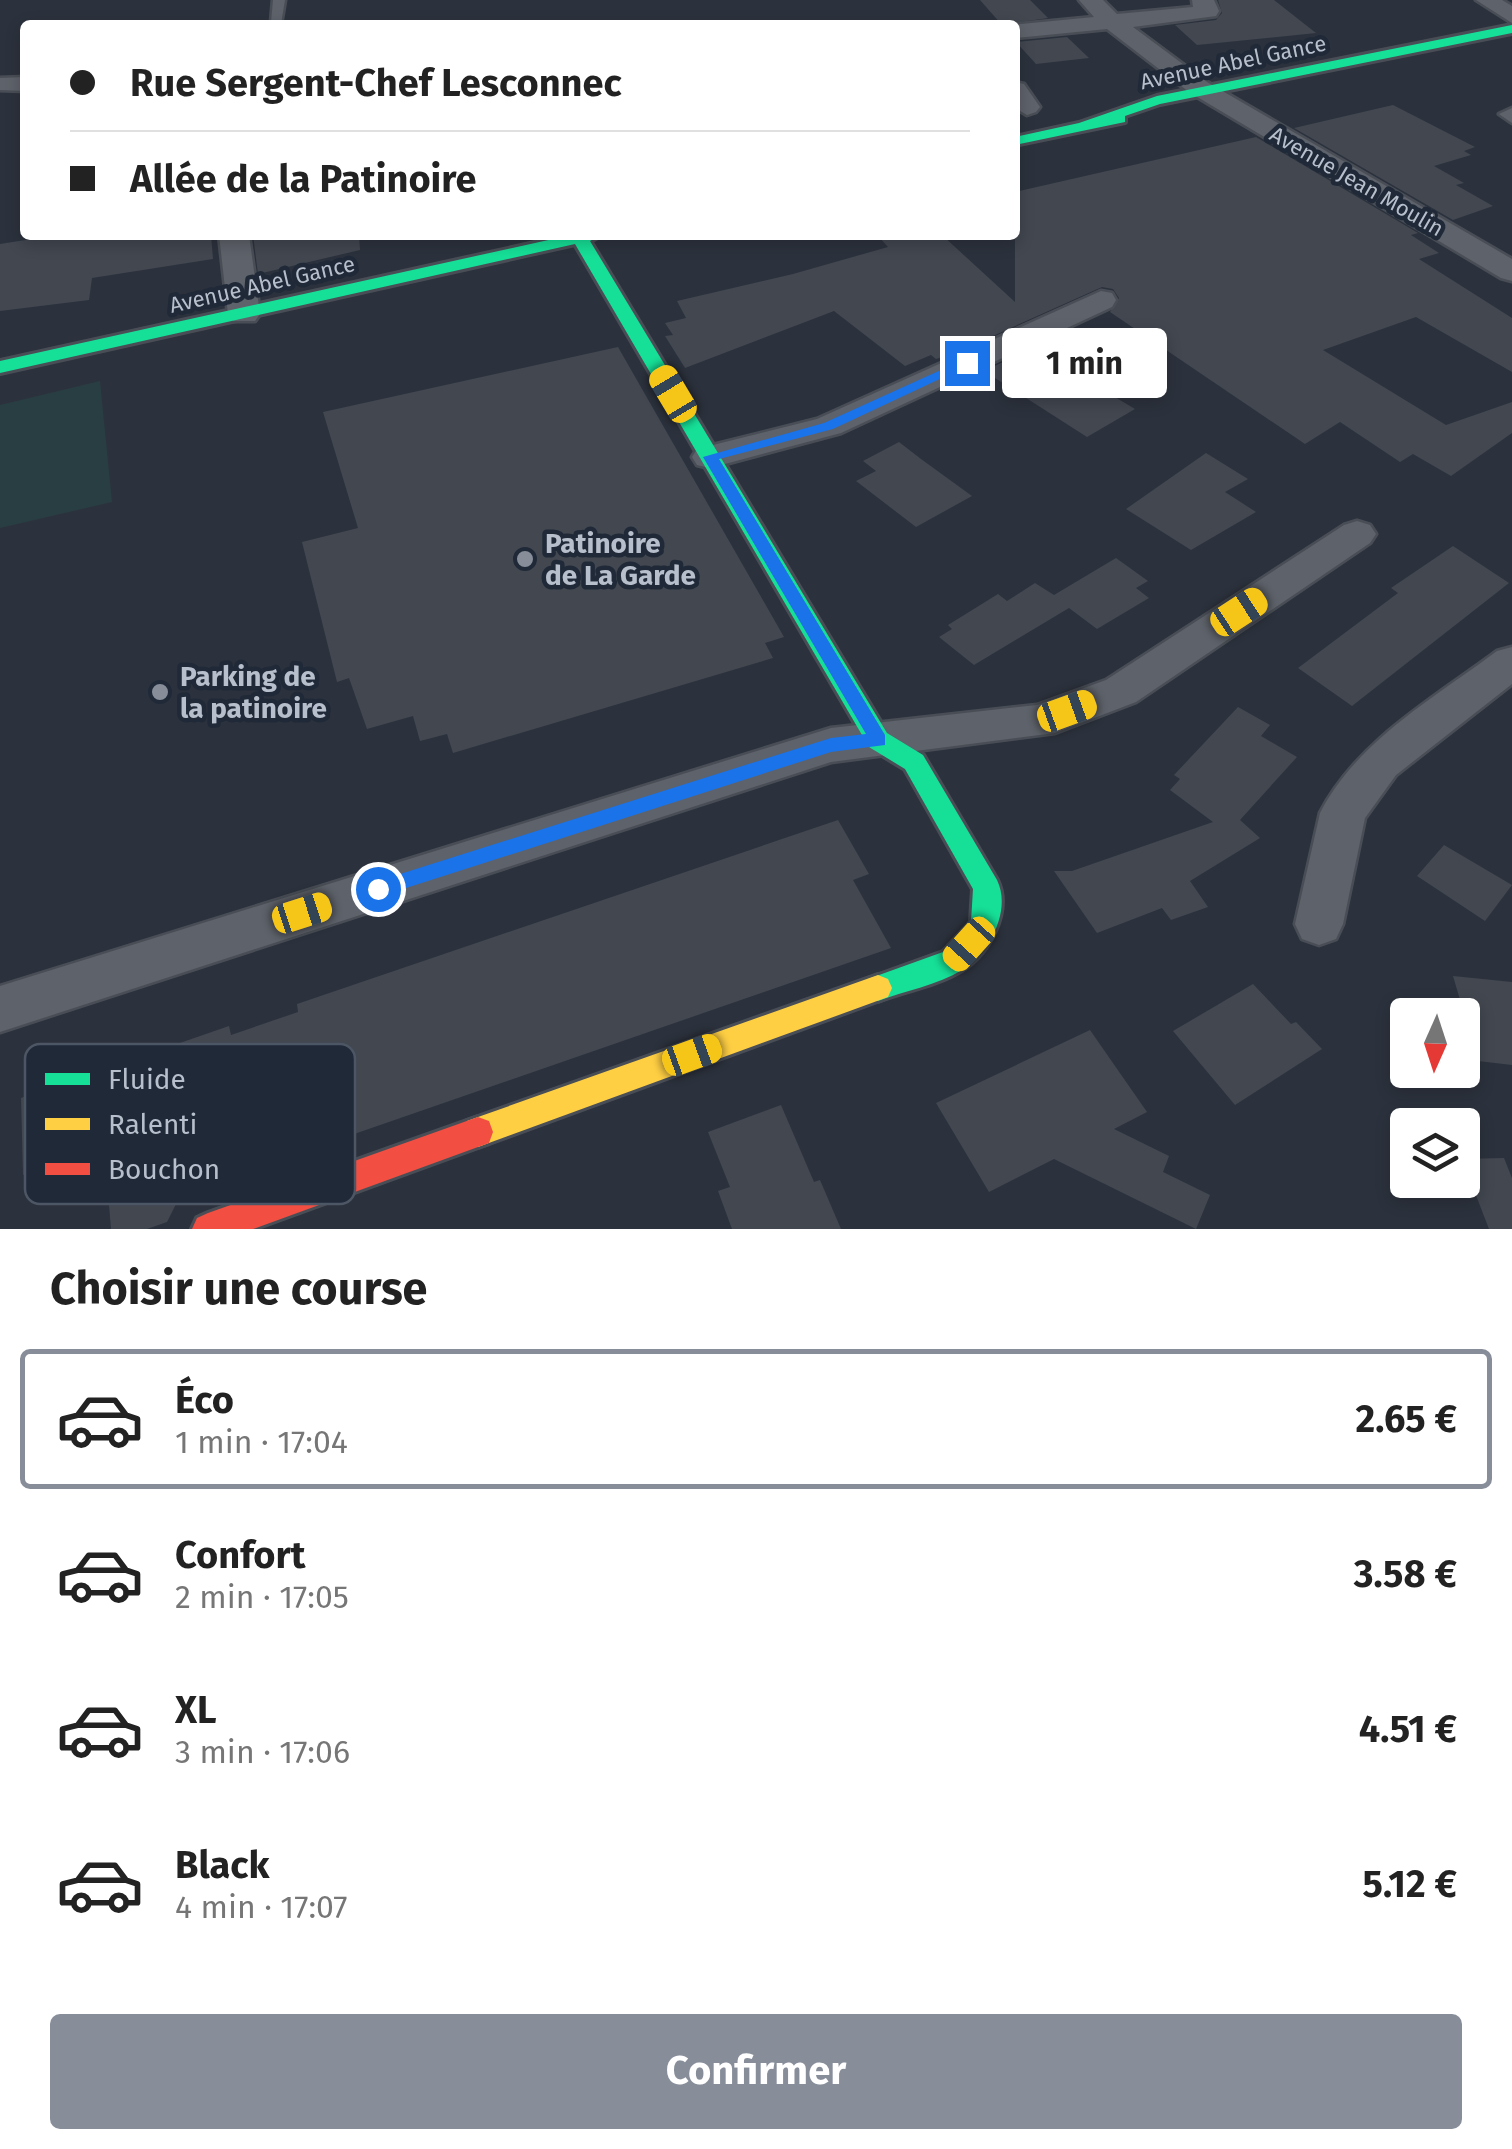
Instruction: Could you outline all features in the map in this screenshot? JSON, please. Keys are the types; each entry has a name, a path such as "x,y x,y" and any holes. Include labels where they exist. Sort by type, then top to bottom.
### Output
{"street":[{"name":"Avenue Jean Moulin","path":"1090,0 1112,22 1211,95 1512,272"},
{"path":"1020,31 1193,14 1208,10 1203,0"},
{"path":"1487,0 1512,16"},
{"name":"Avenue Abel Gance","path":"1020,140 1085,125 1157,100 1211,95 1512,29"},
{"path":"235,240 244,314"},
{"name":"Avenue Abel Gance","path":"0,367 568,240"},
{"path":"355,1176 953,961 985,926 988,888 914,762 878,740 710,457 588,240"},
{"path":"710,457 828,426 1101,300"},
{"path":"0,1009 831,745 1040,720 1122,691 1357,534"},
{"path":"1318,924 1342,814 1380,763 1512,662"},
{"path":"208,1229 277,1204"}],"green space":[{"path":"100,381 112,502 0,528 0,405"}],"building":[{"path":"980,0 1030,0 1048,18 1020,22 998,20"},
{"path":"1218,0 1274,0 1316,33 1197,45 1175,25 1216,20 1222,13"},
{"path":"1067,37 1089,58 1036,64 1020,42"},
{"path":"1393,105 1475,147 1464,151 1471,155 1434,166 1464,183 1456,185 1493,206 1453,220 1294,128"},
{"path":"1256,137 1418,233 1411,235 1439,253 1419,259 1512,318 1512,372 1416,317 1323,350 1446,425 1512,402 1512,433 1451,476 1413,454 1400,462 1340,422 1305,444 1110,312 1119,298 1113,289 1102,287 955,353 936,359 931,355 905,366 834,311 685,368 665,336 673,335 665,323 686,318 677,301 888,247 882,240 947,240 1015,302 1020,191"},
{"path":"25,240 211,240 213,259 92,278 89,300 0,311 0,244"},
{"path":"254,240 359,240 360,250 258,274"},
{"name":"Patinoire de La Garde","path":"618,347 784,637 765,643 773,658 453,753 447,734 420,741 413,716 367,729 349,678 337,682 302,542 358,528 323,412"},
{"path":"1033,348 1135,409 1087,437 984,371"},
{"path":"899,442 972,496 916,527 856,481 876,471 863,461"},
{"path":"1206,453 1248,479 1225,492 1256,512 1191,550 1126,509"},
{"path":"1453,546 1509,583 1352,706 1298,668 1398,593 1391,588"},
{"path":"1116,558 1148,581 1136,588 1149,598 1097,629 1069,608 974,665 939,637 952,629 948,625 998,594 1007,601 1035,583 1054,595"},
{"path":"1238,707 1270,725 1261,736 1297,757 1240,820 1260,838 1190,881 1208,907 1171,920 1162,908 1097,933 1054,871 1072,871 1213,822 1170,790 1180,779 1174,775"},
{"path":"838,820 869,874 853,880 891,948 355,1134 355,1044 177,1044 229,1026 231,1035 298,1012 297,1004"},
{"path":"1444,845 1512,885 1485,921 1417,876"},
{"path":"1453,976 1512,982 1512,1065 1480,1061 1480,998 1459,998"},
{"path":"1253,984 1291,1024 1296,1022 1322,1049 1235,1105 1173,1031"},
{"path":"1090,1030 1147,1112 1114,1129 1169,1156 1163,1172 1210,1195 1196,1229 1054,1159 989,1192 936,1103"},
{"path":"25,1097 23,1175 21,1098"},
{"path":"781,1105 814,1182 820,1180 841,1229 732,1229 718,1191 730,1187 708,1132"},
{"path":"1504,1158 1512,1178 1512,1229 1489,1229 1477,1198 1480,1159"},
{"path":"109,1204 176,1204 167,1222 147,1229 111,1229"}],"traffic: fast":[{"path":"1085,125 1157,100 1512,29"},
{"path":"1020,140 1120,119"},
{"path":"0,367 571,240"},
{"path":"581,240 878,740 914,762 987,888 985,926 953,961 878,988"}],"traffic: slow":[{"path":"478,1132 878,988"}],"traffic: jam":[{"path":"355,1176 478,1132"},
{"path":"208,1229 278,1204"}],"place":[{"name":"Patinoire de La Garde","path":"525,559"},
{"name":"Parking de la patinoire","path":"160,692"}],"route":[{"path":"378,889 831,745 878,740 710,457 828,426 967,363"}]}
